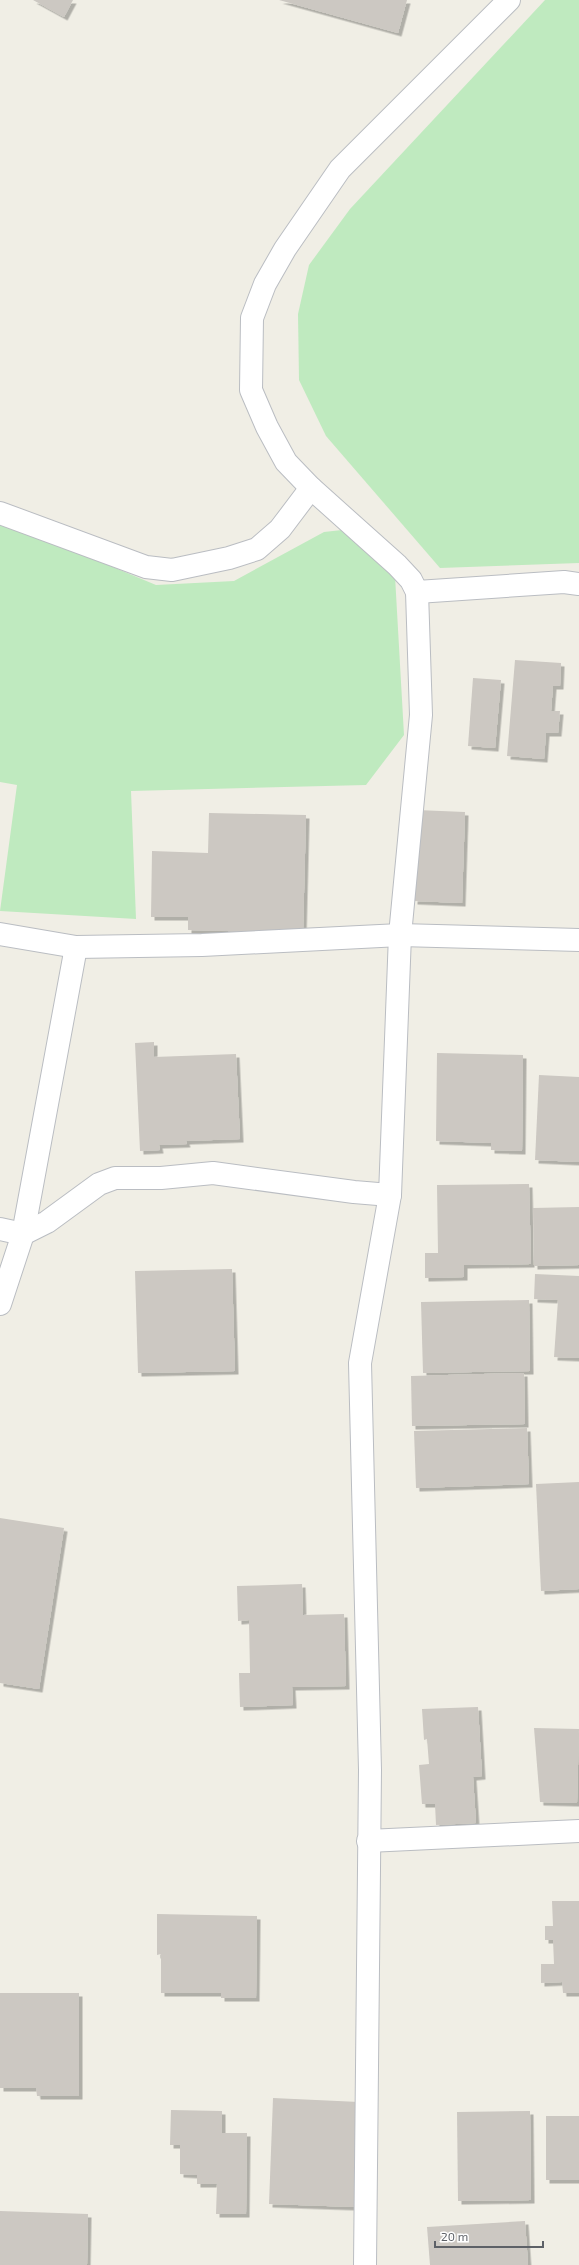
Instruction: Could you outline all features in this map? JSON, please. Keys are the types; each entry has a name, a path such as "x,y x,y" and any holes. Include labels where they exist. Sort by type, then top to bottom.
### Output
{"street":[{"path":"365,2265 368,1841 370,1770 360,1363 390,1195 400,934 421,715 417,592 410,580 397,565 310,488 286,462 266,427 251,390 252,318 265,284 285,249 340,169 509,0"},
{"path":"0,513 146,567 172,570 229,558 257,549 280,529 310,488"},
{"path":"417,592 564,582 579,584"},
{"path":"0,934 76,948 202,945 400,934 579,940"},
{"path":"0,1304 23,1234 76,948"},
{"path":"0,1229 23,1234 47,1222 98,1184 115,1178 161,1178 213,1173 347,1191 390,1195"},
{"path":"368,1841 579,1830"}],"green space":[{"path":"545,0 579,0 579,563 440,568 326,436 299,380 298,314 309,265 350,209"},
{"path":"0,520 156,585 234,581 324,532 342,530 395,576 404,735 366,785 131,791 136,919 0,911 17,785 0,782"}],"building":[{"path":"33,0 73,0 64,17"},
{"path":"279,0 407,0 398,33"},
{"path":"515,660 561,663 560,686 553,686 551,711 560,711 558,733 546,733 544,759 507,756"},
{"path":"473,678 501,680 495,748 468,746"},
{"path":"417,810 465,812 462,903 414,901"},
{"path":"209,813 306,815 303,933 188,930 188,917 151,917 152,851 208,853"},
{"path":"154,1042 154,1057 236,1054 240,1139 186,1141 187,1144 159,1145 160,1150 140,1151 135,1043"},
{"path":"437,1053 523,1055 522,1151 491,1150 491,1143 436,1141"},
{"path":"539,1075 579,1077 579,1162 535,1160"},
{"path":"529,1184 531,1264 464,1265 464,1277 425,1278 425,1253 438,1253 437,1185"},
{"path":"579,1207 579,1265 534,1266 533,1208"},
{"path":"232,1269 235,1371 138,1373 135,1271"},
{"path":"535,1274 579,1276 579,1358 554,1357 558,1300 534,1299"},
{"path":"529,1300 530,1371 423,1373 421,1302"},
{"path":"524,1373 525,1424 412,1426 411,1376"},
{"path":"527,1428 529,1484 416,1488 414,1431"},
{"path":"579,1482 579,1589 541,1591 536,1484"},
{"path":"0,1518 64,1528 39,1689 0,1683"},
{"path":"302,1584 303,1615 344,1614 346,1686 292,1687 293,1705 240,1707 239,1673 250,1673 249,1620 238,1621 237,1586"},
{"path":"478,1707 482,1776 473,1777 476,1823 436,1825 435,1804 422,1804 419,1765 429,1764 427,1739 424,1740 422,1709"},
{"path":"534,1728 579,1729 577,1803 540,1802"},
{"path":"552,1901 579,1901 579,1993 563,1993 562,1982 541,1983 541,1964 554,1964 553,1940 545,1940 545,1926 553,1926"},
{"path":"157,1914 257,1916 256,1998 221,1998 221,1993 161,1993 161,1954 157,1955"},
{"path":"0,1993 79,1993 79,2096 37,2096 36,2088 0,2088"},
{"path":"273,2098 359,2102 355,2207 269,2204"},
{"path":"171,2110 222,2111 222,2133 247,2133 246,2214 216,2214 217,2184 197,2184 197,2175 180,2174 180,2145 170,2145"},
{"path":"530,2111 531,2200 458,2201 457,2112"},
{"path":"546,2116 579,2116 579,2180 546,2180"},
{"path":"0,2211 88,2214 87,2265 0,2265"},
{"path":"525,2221 528,2265 430,2265 427,2227"}]}
